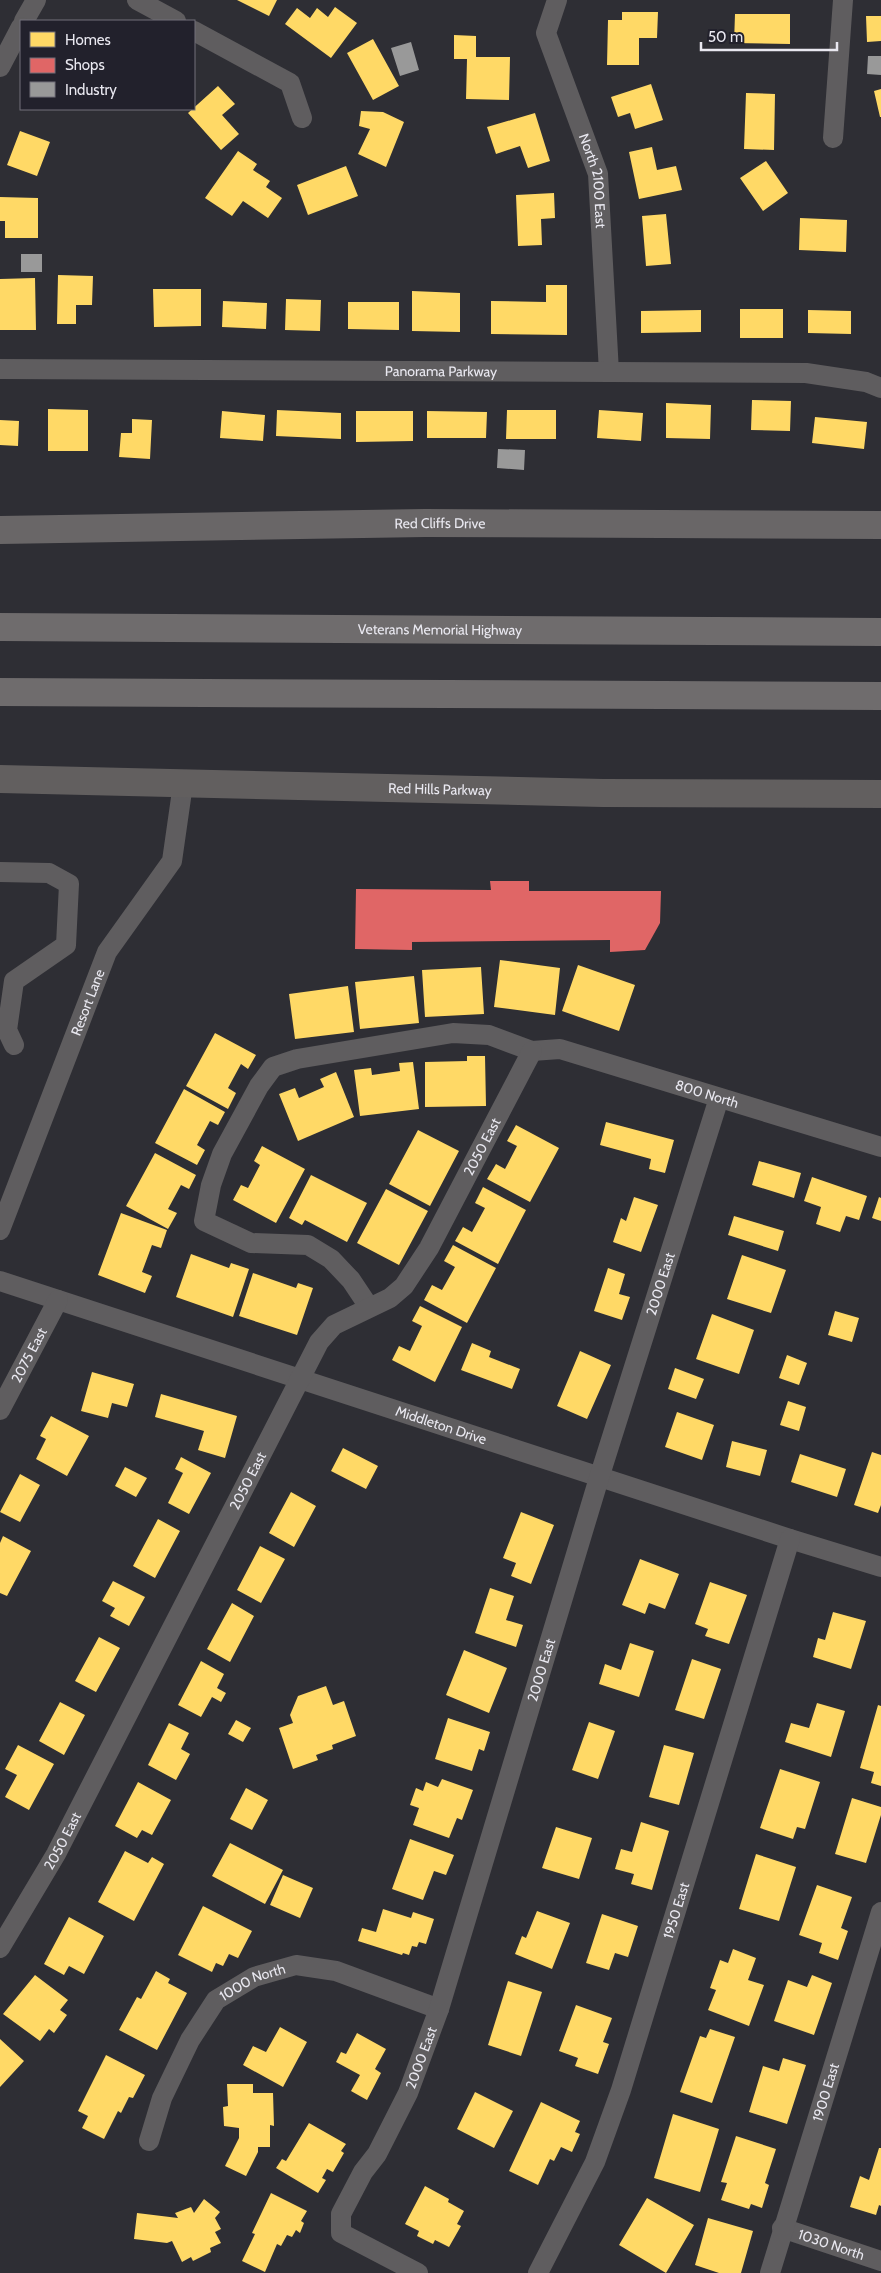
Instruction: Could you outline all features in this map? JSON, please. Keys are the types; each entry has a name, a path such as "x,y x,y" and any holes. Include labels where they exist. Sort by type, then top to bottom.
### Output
{"highway":[{"name":"Veterans Memorial Highway","path":"0,627 881,632"},
{"path":"0,692 881,696"}],"main road":[{"name":"Red Cliffs Drive","path":"0,530 425,523 881,525"},
{"name":"Red Hills Parkway","path":"0,779 658,794 881,794"}],"street":[{"path":"25,20 36,0"},
{"path":"137,0 174,20"},
{"name":"North 2100 East","path":"557,0 546,33 598,174 609,372"},
{"path":"833,138 843,0"},
{"path":"0,67 20,29"},
{"path":"195,32 290,83 302,118"},
{"name":"Panorama Parkway","path":"0,369 806,373 866,382 881,388"},
{"name":"Resort Lane","path":"0,1230 107,952 172,861 183,784"},
{"path":"0,872 49,873 69,884 66,945 14,981 7,1030 14,1046"},
{"path":"369,1307 350,1280 331,1259 308,1246 284,1243 252,1243 204,1221 211,1185 222,1154 259,1086 273,1066 297,1060 453,1033 489,1035 532,1051"},
{"name":"800 North","path":"532,1051 560,1049 881,1147"},
{"name":"2050 East","path":"0,1948 56,1854 319,1342 334,1325 390,1298 404,1286 429,1248 532,1051"},
{"name":"2000 East","path":"418,2273 341,2233 342,2214 363,2172 377,2154 408,2093 439,2009 599,1478 719,1098"},
{"name":"Middleton Drive","path":"0,1281 300,1378 599,1478 881,1567"},
{"name":"2075 East","path":"0,1410 58,1300"},
{"name":"1950 East","path":"538,2273 595,2162 621,2090 790,1539"},
{"name":"1900 East","path":"770,2273 782,2228 881,1912"},
{"name":"1000 North","path":"149,2141 162,2098 190,2040 216,2000 254,1977 296,1966 336,1971 439,2009"},
{"name":"1030 North","path":"782,2228 881,2260"}],"building: Homes":[{"path":"237,0 277,0 269,16"},
{"path":"335,7 357,23 331,58 285,24 297,8 310,18 317,8 328,17"},
{"path":"622,12 658,12 657,38 639,38 639,65 607,65 608,20 622,20"},
{"path":"735,14 790,14 790,44 734,43"},
{"path":"866,16 881,16 881,41 867,42"},
{"path":"454,35 476,36 476,57 510,57 509,100 466,99 467,59 454,59"},
{"path":"373,39 399,86 373,100 347,53"},
{"path":"651,84 663,120 635,129 630,113 618,117 611,97"},
{"path":"218,86 235,104 222,115 239,134 221,150 188,113 195,110 195,107"},
{"path":"881,89 881,117 880,117 874,91"},
{"path":"746,93 775,94 774,150 744,149"},
{"path":"361,111 383,112 404,122 386,167 358,154 370,129 359,126"},
{"path":"535,113 550,161 528,168 520,146 496,154 487,127"},
{"path":"20,131 50,142 37,176 7,165"},
{"path":"652,147 657,170 676,166 682,190 639,199 629,152"},
{"path":"238,151 257,164 253,170 270,181 266,187 282,198 268,218 243,201 232,216 205,198"},
{"path":"766,161 788,193 763,211 740,178"},
{"path":"346,166 358,196 308,215 297,185"},
{"path":"554,193 555,218 541,219 542,245 518,246 516,195"},
{"path":"0,197 38,198 38,238 5,238 5,221 0,221"},
{"path":"666,214 671,264 646,266 642,216"},
{"path":"800,218 847,220 846,252 799,250"},
{"path":"58,275 93,276 92,305 76,305 76,324 57,324"},
{"path":"35,278 36,330 0,330 0,279"},
{"path":"546,285 567,285 567,335 491,334 491,301 546,302"},
{"path":"153,289 201,289 201,326 154,327"},
{"path":"412,291 460,293 460,332 412,331"},
{"path":"286,299 321,300 320,331 285,330"},
{"path":"223,301 267,303 266,329 222,327"},
{"path":"348,302 399,302 399,330 348,329"},
{"path":"740,309 783,309 783,338 740,338"},
{"path":"701,310 701,332 641,333 641,311"},
{"path":"808,310 851,311 851,334 808,333"},
{"path":"752,400 791,401 790,431 751,430"},
{"path":"666,403 711,405 710,439 666,438"},
{"path":"48,409 88,410 88,451 48,451"},
{"path":"277,410 341,413 341,439 276,436"},
{"path":"507,410 556,410 556,439 506,439"},
{"path":"599,410 643,413 641,441 597,438"},
{"path":"222,411 265,415 263,441 220,438"},
{"path":"356,411 413,411 413,441 356,442"},
{"path":"427,411 487,412 486,438 427,438"},
{"path":"815,417 867,422 864,449 812,443"},
{"path":"132,419 152,420 150,459 119,457 121,433 132,433"},
{"path":"0,420 19,421 18,446 0,445"},
{"path":"500,960 560,968 555,1015 494,1007"},
{"path":"578,965 635,985 619,1031 562,1011"},
{"path":"481,967 484,1014 425,1017 422,970"},
{"path":"414,976 419,1023 360,1029 355,982"},
{"path":"348,986 354,1032 295,1039 289,994"},
{"path":"215,1033 256,1055 248,1069 241,1064 228,1088 236,1093 228,1109 186,1086"},
{"path":"467,1056 485,1056 486,1106 425,1107 425,1062 467,1061"},
{"path":"413,1062 419,1109 360,1116 354,1070 371,1068 372,1075 400,1071 399,1063"},
{"path":"336,1072 354,1117 298,1141 279,1094 295,1088 299,1098 324,1087 320,1079"},
{"path":"184,1089 225,1112 218,1125 210,1121 197,1145 205,1150 197,1165 155,1143"},
{"path":"606,1122 674,1140 665,1173 649,1169 651,1159 600,1145"},
{"path":"516,1125 559,1148 530,1202 487,1179 496,1164 505,1169 517,1146 507,1141"},
{"path":"418,1130 459,1151 430,1206 389,1184"},
{"path":"262,1146 305,1169 276,1223 233,1200 241,1185 248,1188 260,1165 254,1161"},
{"path":"155,1153 196,1175 189,1189 181,1185 168,1209 177,1213 168,1229 126,1206"},
{"path":"759,1161 801,1173 794,1198 752,1185"},
{"path":"311,1175 367,1203 347,1242 305,1220 302,1225 289,1218"},
{"path":"812,1177 867,1196 859,1220 846,1216 840,1232 816,1224 821,1207 804,1201"},
{"path":"483,1187 526,1210 498,1264 455,1241 463,1227 472,1232 485,1208 475,1203"},
{"path":"386,1189 428,1211 399,1265 357,1243"},
{"path":"634,1197 658,1205 641,1252 613,1242 621,1218 626,1221"},
{"path":"879,1197 881,1198 881,1221 872,1218"},
{"path":"121,1213 167,1230 161,1248 152,1245 142,1272 152,1276 145,1293 98,1275"},
{"path":"734,1216 784,1231 778,1251 728,1235"},
{"path":"453,1245 496,1268 467,1323 424,1300 432,1285 442,1290 455,1267 444,1261"},
{"path":"191,1254 229,1268 231,1263 249,1269 233,1317 176,1297"},
{"path":"742,1255 786,1270 771,1313 727,1299"},
{"path":"608,1268 625,1274 619,1294 630,1297 622,1320 594,1311"},
{"path":"253,1273 296,1288 298,1283 313,1288 297,1335 239,1316"},
{"path":"420,1306 462,1327 435,1382 392,1360 399,1346 410,1351 422,1326 412,1321"},
{"path":"835,1311 859,1318 852,1342 828,1335"},
{"path":"712,1314 754,1330 739,1374 696,1359"},
{"path":"472,1343 491,1351 489,1357 520,1369 512,1389 461,1370"},
{"path":"580,1351 611,1365 587,1419 557,1406"},
{"path":"787,1355 807,1363 799,1385 779,1378"},
{"path":"675,1368 704,1379 696,1399 668,1389"},
{"path":"92,1372 134,1384 127,1407 112,1403 108,1418 81,1411"},
{"path":"161,1394 237,1416 225,1458 198,1450 204,1431 155,1417"},
{"path":"788,1401 806,1407 799,1431 780,1425"},
{"path":"677,1412 714,1425 702,1460 665,1447"},
{"path":"51,1416 89,1436 67,1476 36,1459 46,1439 40,1436"},
{"path":"732,1441 767,1450 760,1476 726,1467"},
{"path":"343,1448 378,1466 366,1489 331,1471"},
{"path":"872,1452 881,1455 881,1505 878,1513 854,1505"},
{"path":"800,1454 846,1469 837,1497 791,1482"},
{"path":"181,1457 211,1473 189,1514 168,1503 183,1473 175,1469"},
{"path":"125,1467 147,1478 136,1497 115,1486"},
{"path":"20,1474 40,1485 20,1522 0,1512"},
{"path":"291,1492 316,1506 294,1547 269,1533"},
{"path":"521,1512 554,1525 531,1584 511,1576 516,1563 503,1558"},
{"path":"158,1519 180,1531 155,1578 133,1566"},
{"path":"3,1536 31,1551 7,1596 0,1593 0,1543"},
{"path":"260,1546 285,1559 261,1603 237,1590"},
{"path":"640,1559 679,1574 665,1609 649,1603 645,1614 622,1605"},
{"path":"113,1581 145,1597 129,1626 110,1616 115,1608 102,1601"},
{"path":"710,1582 747,1595 729,1644 705,1636 708,1629 695,1624"},
{"path":"490,1588 514,1596 506,1620 523,1625 516,1647 475,1633"},
{"path":"232,1603 254,1616 230,1662 207,1649"},
{"path":"833,1612 866,1621 851,1669 813,1657 818,1638 825,1640"},
{"path":"99,1637 120,1648 96,1692 75,1681"},
{"path":"630,1643 654,1651 639,1697 599,1684 605,1664 621,1670"},
{"path":"464,1650 507,1668 489,1713 446,1695"},
{"path":"692,1659 721,1669 704,1719 675,1710"},
{"path":"201,1661 224,1674 217,1688 226,1693 221,1702 212,1697 201,1717 178,1705"},
{"path":"326,1686 333,1705 344,1701 356,1736 332,1745 333,1749 316,1755 318,1760 293,1769 279,1728 293,1723 290,1715 298,1696"},
{"path":"60,1702 85,1715 64,1755 39,1741"},
{"path":"817,1703 845,1711 831,1757 785,1742 791,1723 809,1728"},
{"path":"878,1705 881,1706 881,1786 871,1783 874,1772 860,1768"},
{"path":"448,1718 490,1732 484,1751 479,1749 472,1771 435,1759"},
{"path":"236,1720 251,1728 243,1742 228,1734"},
{"path":"589,1722 615,1731 598,1779 572,1770"},
{"path":"169,1723 189,1733 181,1749 190,1754 176,1780 148,1765"},
{"path":"18,1745 54,1764 29,1810 5,1797 17,1775 5,1769"},
{"path":"664,1745 694,1753 679,1805 649,1797"},
{"path":"780,1769 820,1782 805,1829 797,1827 793,1839 760,1828"},
{"path":"442,1779 473,1790 462,1820 457,1818 449,1838 413,1825 419,1808 410,1805 416,1788 423,1791 426,1782 438,1787"},
{"path":"138,1782 171,1800 152,1835 142,1830 137,1838 115,1826"},
{"path":"246,1788 268,1800 252,1830 230,1819"},
{"path":"852,1798 881,1807 881,1815 866,1863 835,1854"},
{"path":"641,1822 669,1831 652,1890 631,1884 634,1874 615,1869 621,1849 632,1852"},
{"path":"556,1827 592,1838 579,1879 542,1868"},
{"path":"410,1839 454,1855 446,1875 434,1871 423,1900 392,1889"},
{"path":"230,1843 283,1870 265,1904 212,1876"},
{"path":"125,1851 148,1863 152,1857 164,1864 134,1921 98,1902"},
{"path":"756,1854 796,1867 779,1921 739,1909"},
{"path":"283,1875 313,1888 300,1918 270,1905"},
{"path":"817,1885 852,1897 841,1928 848,1931 838,1960 819,1953 822,1943 799,1935"},
{"path":"203,1906 252,1931 238,1958 229,1954 223,1966 216,1963 212,1972 178,1955"},
{"path":"383,1909 411,1918 413,1912 434,1919 426,1944 419,1942 417,1947 412,1946 409,1955 403,1953 402,1955 358,1941 362,1928 376,1932"},
{"path":"537,1911 570,1923 552,1969 515,1954 522,1936 526,1938"},
{"path":"602,1914 638,1926 628,1957 615,1953 609,1970 586,1963"},
{"path":"69,1917 104,1936 84,1974 69,1966 64,1975 44,1964"},
{"path":"733,1949 756,1958 748,1980 764,1985 749,2026 708,2010 716,1990 710,1988 720,1960 728,1963"},
{"path":"156,1971 170,1979 168,1983 187,1993 157,2050 119,2030 137,1997 141,1999"},
{"path":"35,1975 68,2000 60,2010 67,2015 54,2033 49,2029 40,2041 3,2014"},
{"path":"812,1975 832,1983 814,2035 774,2021 788,1980 807,1987"},
{"path":"508,1981 542,1992 521,2056 488,2045"},
{"path":"576,2005 612,2018 603,2042 609,2044 598,2074 575,2066 578,2058 559,2051"},
{"path":"280,2027 307,2042 283,2087 243,2065 253,2046 266,2052"},
{"path":"710,2029 735,2037 712,2103 680,2092 700,2036 706,2038"},
{"path":"357,2033 386,2049 375,2069 381,2073 367,2100 351,2091 360,2075 336,2062 341,2052 346,2054"},
{"path":"0,2039 24,2061 0,2087"},
{"path":"106,2055 145,2075 133,2098 129,2097 121,2113 118,2111 104,2139 82,2128 88,2116 78,2111"},
{"path":"783,2058 806,2065 787,2124 749,2112 763,2066 779,2071"},
{"path":"227,2084 253,2084 253,2093 273,2093 274,2126 270,2125 270,2147 258,2147 258,2152 246,2176 225,2166 239,2138 239,2128 224,2126 223,2107 228,2106"},
{"path":"475,2092 513,2111 494,2148 457,2129"},
{"path":"541,2102 580,2121 575,2132 580,2134 572,2152 561,2147 554,2161 550,2159 538,2185 509,2171"},
{"path":"673,2114 719,2129 700,2192 654,2178"},
{"path":"309,2123 346,2144 341,2151 344,2153 333,2172 327,2169 322,2178 326,2180 318,2193 276,2168 282,2159 286,2161"},
{"path":"736,2136 776,2149 765,2183 769,2185 762,2208 751,2204 749,2209 721,2200 727,2183 721,2182"},
{"path":"879,2148 881,2148 881,2206 879,2205 876,2215 850,2207 860,2176 869,2180"},
{"path":"425,2186 449,2199 448,2202 464,2211 457,2224 461,2226 449,2247 435,2240 433,2244 417,2236 419,2231 405,2224"},
{"path":"271,2193 307,2211 301,2221 304,2223 300,2233 296,2230 292,2237 287,2235 281,2246 277,2244 265,2272 242,2261 255,2234 252,2233"},
{"path":"647,2198 694,2225 666,2273 619,2245"},
{"path":"204,2199 220,2212 215,2218 221,2229 215,2232 221,2243 210,2248 211,2252 193,2261 191,2257 182,2262 172,2241 167,2243 134,2239 137,2213 178,2218 175,2213 191,2207 194,2213"},
{"path":"708,2218 753,2231 741,2273 719,2273 695,2265"}],"building: Shops":[{"path":"490,881 529,881 529,891 661,891 660,923 645,950 610,952 610,940 412,942 412,950 355,949 356,889 491,890"}],"building: Industry":[{"path":"411,42 419,70 400,76 391,48"},
{"path":"868,56 881,56 881,75 867,74"},
{"path":"21,254 42,254 42,272 21,272"},
{"path":"498,449 525,450 524,470 497,468"}]}
